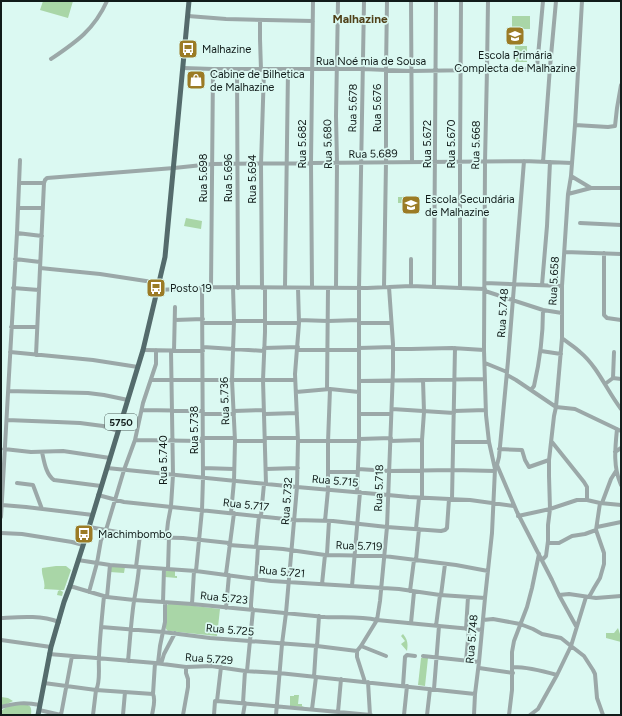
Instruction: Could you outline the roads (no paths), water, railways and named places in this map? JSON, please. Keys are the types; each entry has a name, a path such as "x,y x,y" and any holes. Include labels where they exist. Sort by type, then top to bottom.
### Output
{"main road":[{"name":"5750","path":"39,709 49,654 138,367 159,283 164,257 174,168 190,1"},
{"path":"157,290 173,194 190,1"}],"street":[{"path":"51,59 73,44 90,29 107,1"},
{"name":"Rua 5.682","path":"312,288 311,163 313,1"},
{"name":"Rua 5.680","path":"336,288 338,1"},
{"name":"Rua 5.678","path":"352,586 358,492 359,288 364,1"},
{"name":"Rua 5.676","path":"387,1 387,287"},
{"path":"411,1 412,162"},
{"name":"Rua 5.672","path":"434,287 436,1"},
{"name":"Rua 5.670","path":"460,1 460,288"},
{"name":"Rua 5.668","path":"485,290 485,162 488,1"},
{"name":"Rua Noé mia de Sousa","path":"183,68 262,70 363,69 411,71 535,69 537,67 543,1"},
{"path":"543,162 556,1"},
{"name":"Rua 5.658","path":"542,560 546,556 548,543 550,508 549,460 561,354 562,286 568,194 575,125 582,1"},
{"path":"188,16 226,19 313,21"},
{"name":"Rua 5.694","path":"246,671 253,610 251,604 266,469 263,380 265,322 261,164 262,70 260,20"},
{"name":"Rua 5.698","path":"211,287 213,69"},
{"name":"Rua 5.696","path":"235,288 237,69"},
{"path":"286,287 288,70"},
{"path":"575,125 614,127 621,84"},
{"path":"1,517 20,160"},
{"name":"Rua 5.689","path":"44,183 47,178 212,164 524,161 572,163"},
{"name":"Rua 5.748","path":"474,715 492,533 496,469 507,374 524,161"},
{"path":"542,285 550,162"},
{"path":"571,176 591,188"},
{"path":"19,183 44,183 36,355"},
{"path":"568,194 591,188 621,188"},
{"path":"18,208 43,208"},
{"path":"580,223 621,225"},
{"path":"17,233 42,236"},
{"path":"565,252 621,254"},
{"path":"604,253 604,315 607,318 621,320"},
{"path":"15,259 40,262"},
{"path":"411,259 411,286"},
{"path":"40,268 100,274 159,283"},
{"path":"485,283 562,286"},
{"path":"157,290 211,287 359,288 411,286 460,288 485,290 543,310 562,313"},
{"name":"Rua 5.718","path":"357,651 377,620 387,527 393,348 392,323 387,287"},
{"path":"13,288 39,290"},
{"name":"Rua 5.738","path":"192,604 202,510 202,288"},
{"name":"Rua 5.736","path":"226,608 234,481 235,439 232,380 235,288"},
{"name":"Rua 5.732","path":"276,715 295,520 298,468 295,380 299,321 298,288"},
{"path":"322,584 326,554 329,472 328,288"},
{"name":"Rua 5.748","path":"485,290 484,350 486,410 489,442 496,469 518,516 576,626"},
{"name":"Rua 5.740","path":"152,715 153,694 165,622 164,602 169,537 167,531 171,506 173,475 172,381 175,307"},
{"path":"531,390 534,386 541,351 543,310"},
{"path":"175,320 233,322 359,321 392,323"},
{"path":"11,327 37,327"},
{"path":"562,338 580,351 605,384 621,409"},
{"path":"143,350 264,350 297,348 328,350 393,348 411,350 455,348 484,350"},
{"path":"451,499 454,442 455,348"},
{"path":"89,592 97,563 101,540 106,530 124,470 135,440 142,410 156,364 156,350"},
{"path":"541,351 561,354"},
{"path":"10,352 93,360 138,367"},
{"path":"613,378 614,352"},
{"path":"485,363 507,374 551,402 556,407 575,409 619,430 615,452 617,477 621,485"},
{"path":"605,384 613,378 621,379"},
{"path":"359,381 485,379"},
{"path":"151,380 295,380"},
{"path":"411,623 412,592 422,470 423,380"},
{"path":"296,392 328,389 359,392"},
{"path":"8,391 88,393 128,400"},
{"path":"142,410 297,414"},
{"path":"359,414 486,410"},
{"path":"7,420 87,424 103,426 118,432"},
{"path":"135,440 172,441 235,439 328,442 391,439 422,440"},
{"path":"454,442 489,442"},
{"path":"552,442 584,482 587,488 587,500"},
{"path":"615,452 621,448"},
{"path":"4,449 42,452 63,451 110,458"},
{"path":"499,449 522,450 529,467 549,460"},
{"path":"42,452 51,479 101,486"},
{"name":"Rua 5.715","path":"107,468 410,498 470,500 514,506"},
{"path":"203,468 234,470"},
{"path":"266,469 298,468"},
{"path":"329,472 358,470 389,471 496,469"},
{"path":"530,715 538,709 558,675 571,646 576,626 588,597 600,578 603,568 604,553 596,528 601,503 616,470"},
{"path":"17,483 33,485 42,509"},
{"name":"Rua 5.717","path":"98,495 131,503 295,520 441,530 447,528 451,499"},
{"path":"518,516 577,500 621,505"},
{"path":"2,505 92,514"},
{"path":"548,543 559,543 572,536 586,534 596,528 621,522"},
{"name":"Rua 5.719","path":"89,527 158,538 169,537 326,554 384,556 488,571"},
{"path":"1,533 22,534 83,545"},
{"path":"128,661 134,600 138,581 140,535"},
{"path":"510,715 513,673 512,652 514,641 527,607 539,554"},
{"name":"Rua 5.721","path":"78,560 289,582 399,589 412,592 485,598"},
{"path":"93,715 96,690 98,687 99,658 105,596 110,564"},
{"path":"427,715 436,658 445,564"},
{"name":"Rua 5.723","path":"70,586 105,596 134,600 338,618 369,618 482,630"},
{"path":"559,595 569,594 602,598 621,596"},
{"path":"466,661 468,597"},
{"path":"310,715 315,677 319,616"},
{"path":"1,618 30,617 59,622"},
{"path":"483,620 520,624 533,628 542,634 561,638 584,656 595,674 596,698 603,715"},
{"name":"Rua 5.725","path":"102,627 357,651"},
{"path":"158,663 175,633"},
{"path":"1,640 51,647"},
{"path":"361,646 386,656"},
{"path":"217,701 370,715 367,682 357,657 357,651"},
{"name":"Rua 5.729","path":"49,654 158,663 186,667 221,667 246,671 341,679 475,694"},
{"path":"404,715 405,657 407,655 415,656"},
{"path":"1,707 14,703 31,703 39,709 61,715 72,656"},
{"path":"422,656 479,662"},
{"path":"183,715 188,687 186,667"},
{"path":"214,715 221,667"},
{"path":"513,667 522,667 558,675"},
{"path":"479,668 513,673"},
{"path":"243,715 246,671"},
{"path":"339,713 341,679"},
{"path":"44,683 96,690 153,694"},
{"path":"123,715 125,692"}],"place":[{"name":"Escola Primária Complecta de Malhazine","path":"515,36"},
{"name":"Malhazine","path":"188,49"},
{"name":"Cabine de Bilhetica de Malhazine","path":"196,80"},
{"name":"Escola Secundária de Malhazine","path":"411,205"},
{"name":"Posto 19","path":"156,288"},
{"name":"Machimbombo","path":"84,534"}],"district":[{"name":"Malhazine","path":"360,19"}]}
